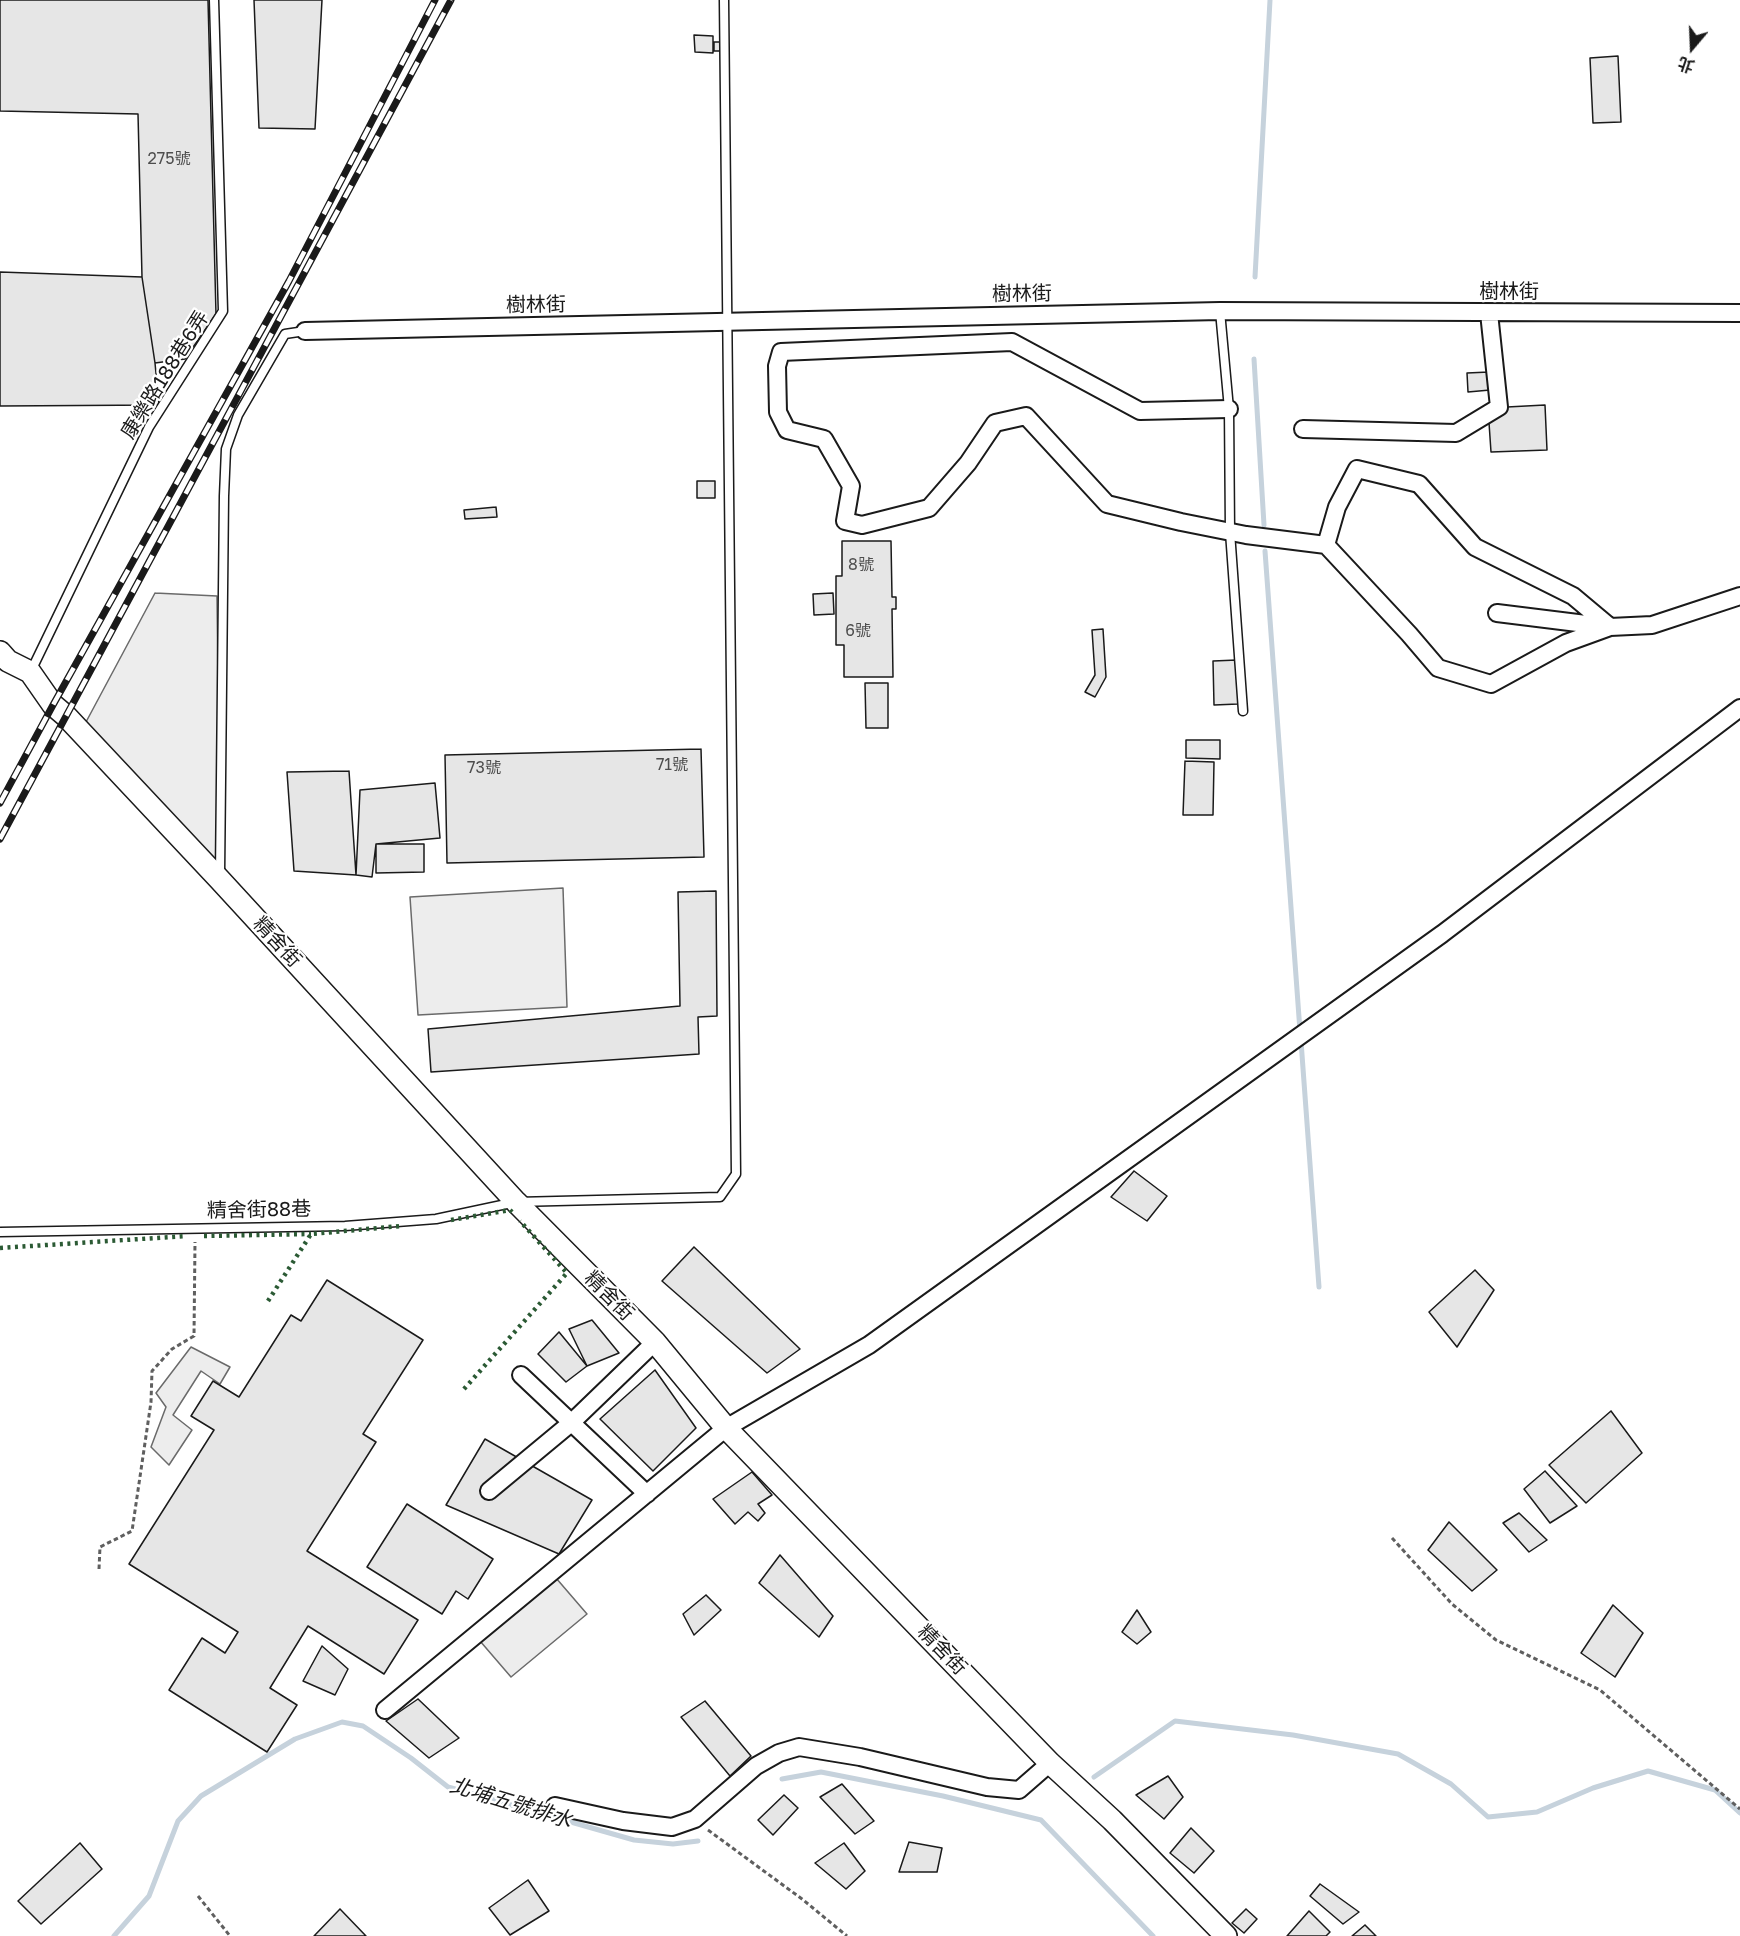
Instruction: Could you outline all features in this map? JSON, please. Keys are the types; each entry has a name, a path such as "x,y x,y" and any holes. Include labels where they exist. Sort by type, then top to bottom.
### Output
{"street":[{"name":"樹林街","path":"305,331 1220,312 1740,313"},
{"path":"1303,429 1456,433 1499,407 1489,313"},
{"path":"1228,409 1140,411 1012,342 781,352 777,366 778,412 787,430 824,439 851,486 845,521 862,525 929,508 968,463 995,423 1026,416 1107,504 1230,532 1326,545 1438,668 1491,684 1566,643 1610,627"},
{"path":"1326,545 1337,507 1357,469 1419,484 1475,547 1573,596 1610,627"},
{"path":"1497,613 1610,627 1652,625 1740,596"},
{"name":"精舍街","path":"0,652 8,661 30,672 52,705 74,725 220,880 516,1202 655,1342 726,1428 1050,1763 1112,1820 1226,1936"},
{"path":"385,1710 726,1428 869,1345 1414,954 1740,708"},
{"path":"489,1491 571,1423 655,1342"},
{"path":"521,1375 646,1494"},
{"path":"555,1806 623,1821 672,1827 695,1819 756,1766 779,1753 799,1747 860,1757 987,1787 1020,1790 1050,1763"}],"lane":[{"name":"康樂路188巷6弄","path":"30,672 149,427 224,311 214,0"},
{"path":"724,0 729,321"},
{"path":"1220,312 1228,409 1230,532 1243,711"},
{"name":"精舍街88巷","path":"0,1232 345,1226 436,1219 516,1202 720,1197 736,1174 729,321"},
{"path":"220,880 226,449 238,415 285,334 305,331"}],"path":[{"path":"99,1569 100,1547 132,1531 151,1402 152,1371 172,1349 194,1336 195,1228"},
{"path":"1392,1538 1452,1604 1496,1640 1600,1690 1740,1809"},
{"path":"695,1819 802,1899 847,1936"},
{"path":"198,1896 230,1936"}],"shaded area":[{"path":"155,593 217,596 220,867 86,722"},
{"path":"563,888 567,1007 418,1015 410,897"},
{"path":"191,1347 230,1367 220,1384 201,1371 173,1415 192,1430 169,1465 151,1447 166,1407 156,1393"},
{"path":"556,1578 587,1614 511,1677 480,1641"}],"building":[{"path":"0,0 208,0 216,314 185,359 155,363 142,277 138,114 0,111"},
{"path":"254,0 322,0 315,129 259,128"},
{"path":"694,35 713,36 713,53 695,52"},
{"path":"714,42 720,42 720,51 714,51"},
{"path":"1618,56 1621,122 1593,123 1590,58"},
{"path":"0,272 142,277 159,405 0,406"},
{"path":"1489,372 1490,390 1468,392 1467,373"},
{"path":"1545,405 1547,450 1491,452 1488,408"},
{"path":"697,481 715,481 715,498 697,498"},
{"path":"496,507 497,517 465,519 464,510"},
{"path":"842,541 891,541 892,597 896,597 896,609 892,609 893,677 844,677 844,645 836,645 836,576 842,576"},
{"path":"833,593 834,614 814,615 813,594"},
{"path":"1103,629 1106,677 1095,697 1085,692 1095,675 1092,630"},
{"path":"1237,660 1238,704 1214,705 1213,661"},
{"path":"865,683 888,683 888,728 866,728"},
{"path":"1186,740 1220,740 1220,759 1186,758"},
{"path":"701,749 704,857 447,863 445,755"},
{"path":"1185,761 1214,762 1213,815 1183,815"},
{"path":"349,771 356,875 294,871 287,772"},
{"path":"435,783 440,838 376,844 372,877 356,875 360,790"},
{"path":"376,844 424,844 424,872 376,873"},
{"path":"716,891 717,1016 698,1017 699,1054 431,1072 428,1029 680,1006 678,892"},
{"path":"1134,1171 1167,1196 1147,1221 1111,1197"},
{"path":"694,1247 800,1349 767,1373 662,1281"},
{"path":"1475,1270 1494,1290 1457,1347 1429,1312"},
{"path":"327,1280 423,1340 363,1434 376,1442 307,1551 418,1620 384,1674 308,1626 270,1688 297,1705 267,1752 169,1690 202,1638 225,1653 238,1632 129,1564 214,1430 191,1416 213,1381 239,1397 291,1315 301,1321"},
{"path":"592,1320 619,1353 587,1366 569,1329"},
{"path":"559,1332 587,1366 566,1382 538,1354"},
{"path":"655,1370 696,1428 653,1471 600,1419"},
{"path":"1611,1411 1642,1453 1586,1503 1549,1465"},
{"path":"485,1439 592,1500 559,1554 446,1505"},
{"path":"1545,1471 1577,1506 1550,1523 1524,1489"},
{"path":"752,1472 772,1495 758,1504 765,1513 758,1521 748,1512 735,1524 713,1499"},
{"path":"407,1504 493,1559 468,1599 456,1591 442,1614 367,1567"},
{"path":"1519,1513 1547,1540 1529,1552 1503,1523"},
{"path":"1449,1522 1497,1570 1472,1591 1428,1550"},
{"path":"780,1555 833,1616 819,1637 759,1583"},
{"path":"706,1595 721,1610 694,1635 683,1614"},
{"path":"1613,1605 1643,1633 1615,1677 1581,1653"},
{"path":"1137,1610 1151,1632 1137,1644 1122,1632"},
{"path":"322,1646 348,1669 335,1695 303,1681"},
{"path":"418,1699 459,1738 429,1758 386,1721"},
{"path":"705,1701 751,1756 730,1776 681,1717"},
{"path":"1168,1776 1183,1797 1164,1819 1136,1795"},
{"path":"842,1784 874,1821 855,1834 820,1797"},
{"path":"784,1795 798,1808 773,1835 758,1820"},
{"path":"1191,1828 1214,1851 1194,1873 1170,1853"},
{"path":"909,1842 942,1848 937,1872 899,1872"},
{"path":"80,1843 102,1869 41,1924 18,1901"},
{"path":"844,1843 865,1871 846,1889 815,1863"},
{"path":"528,1880 549,1911 510,1935 489,1908"},
{"path":"1320,1884 1359,1912 1343,1924 1310,1896"},
{"path":"340,1909 366,1936 314,1936"},
{"path":"1246,1909 1257,1919 1244,1933 1232,1923"},
{"path":"1309,1911 1330,1932 1326,1936 1287,1936"},
{"path":"1365,1925 1376,1936 1352,1936"}],"waterway":[{"path":"1255,277 1270,0"},
{"path":"1254,359 1264,525"},
{"path":"1265,551 1300,1031"},
{"path":"1301,1041 1319,1287"},
{"path":"1094,1777 1175,1721 1293,1735 1398,1754 1451,1784 1488,1817 1537,1812 1593,1788 1648,1771 1715,1790 1740,1813"},
{"name":"北埔五號排水","path":"114,1936 149,1896 178,1821 201,1796 295,1739 342,1722 363,1726 411,1758 448,1787 634,1840 673,1844 698,1841"},
{"name":"北埔五號排水","path":"782,1779 821,1772 943,1796 1041,1820 1153,1936"}],"railway":[{"path":"0,803 289,281 435,0"},
{"path":"0,839 451,0"}],"hedge":[{"path":"451,1220 510,1210 512,1212"},
{"path":"464,1389 567,1273 520,1221"},
{"path":"268,1301 311,1234 401,1226"},
{"path":"204,1236 311,1234"},
{"path":"0,1248 187,1236"}]}
